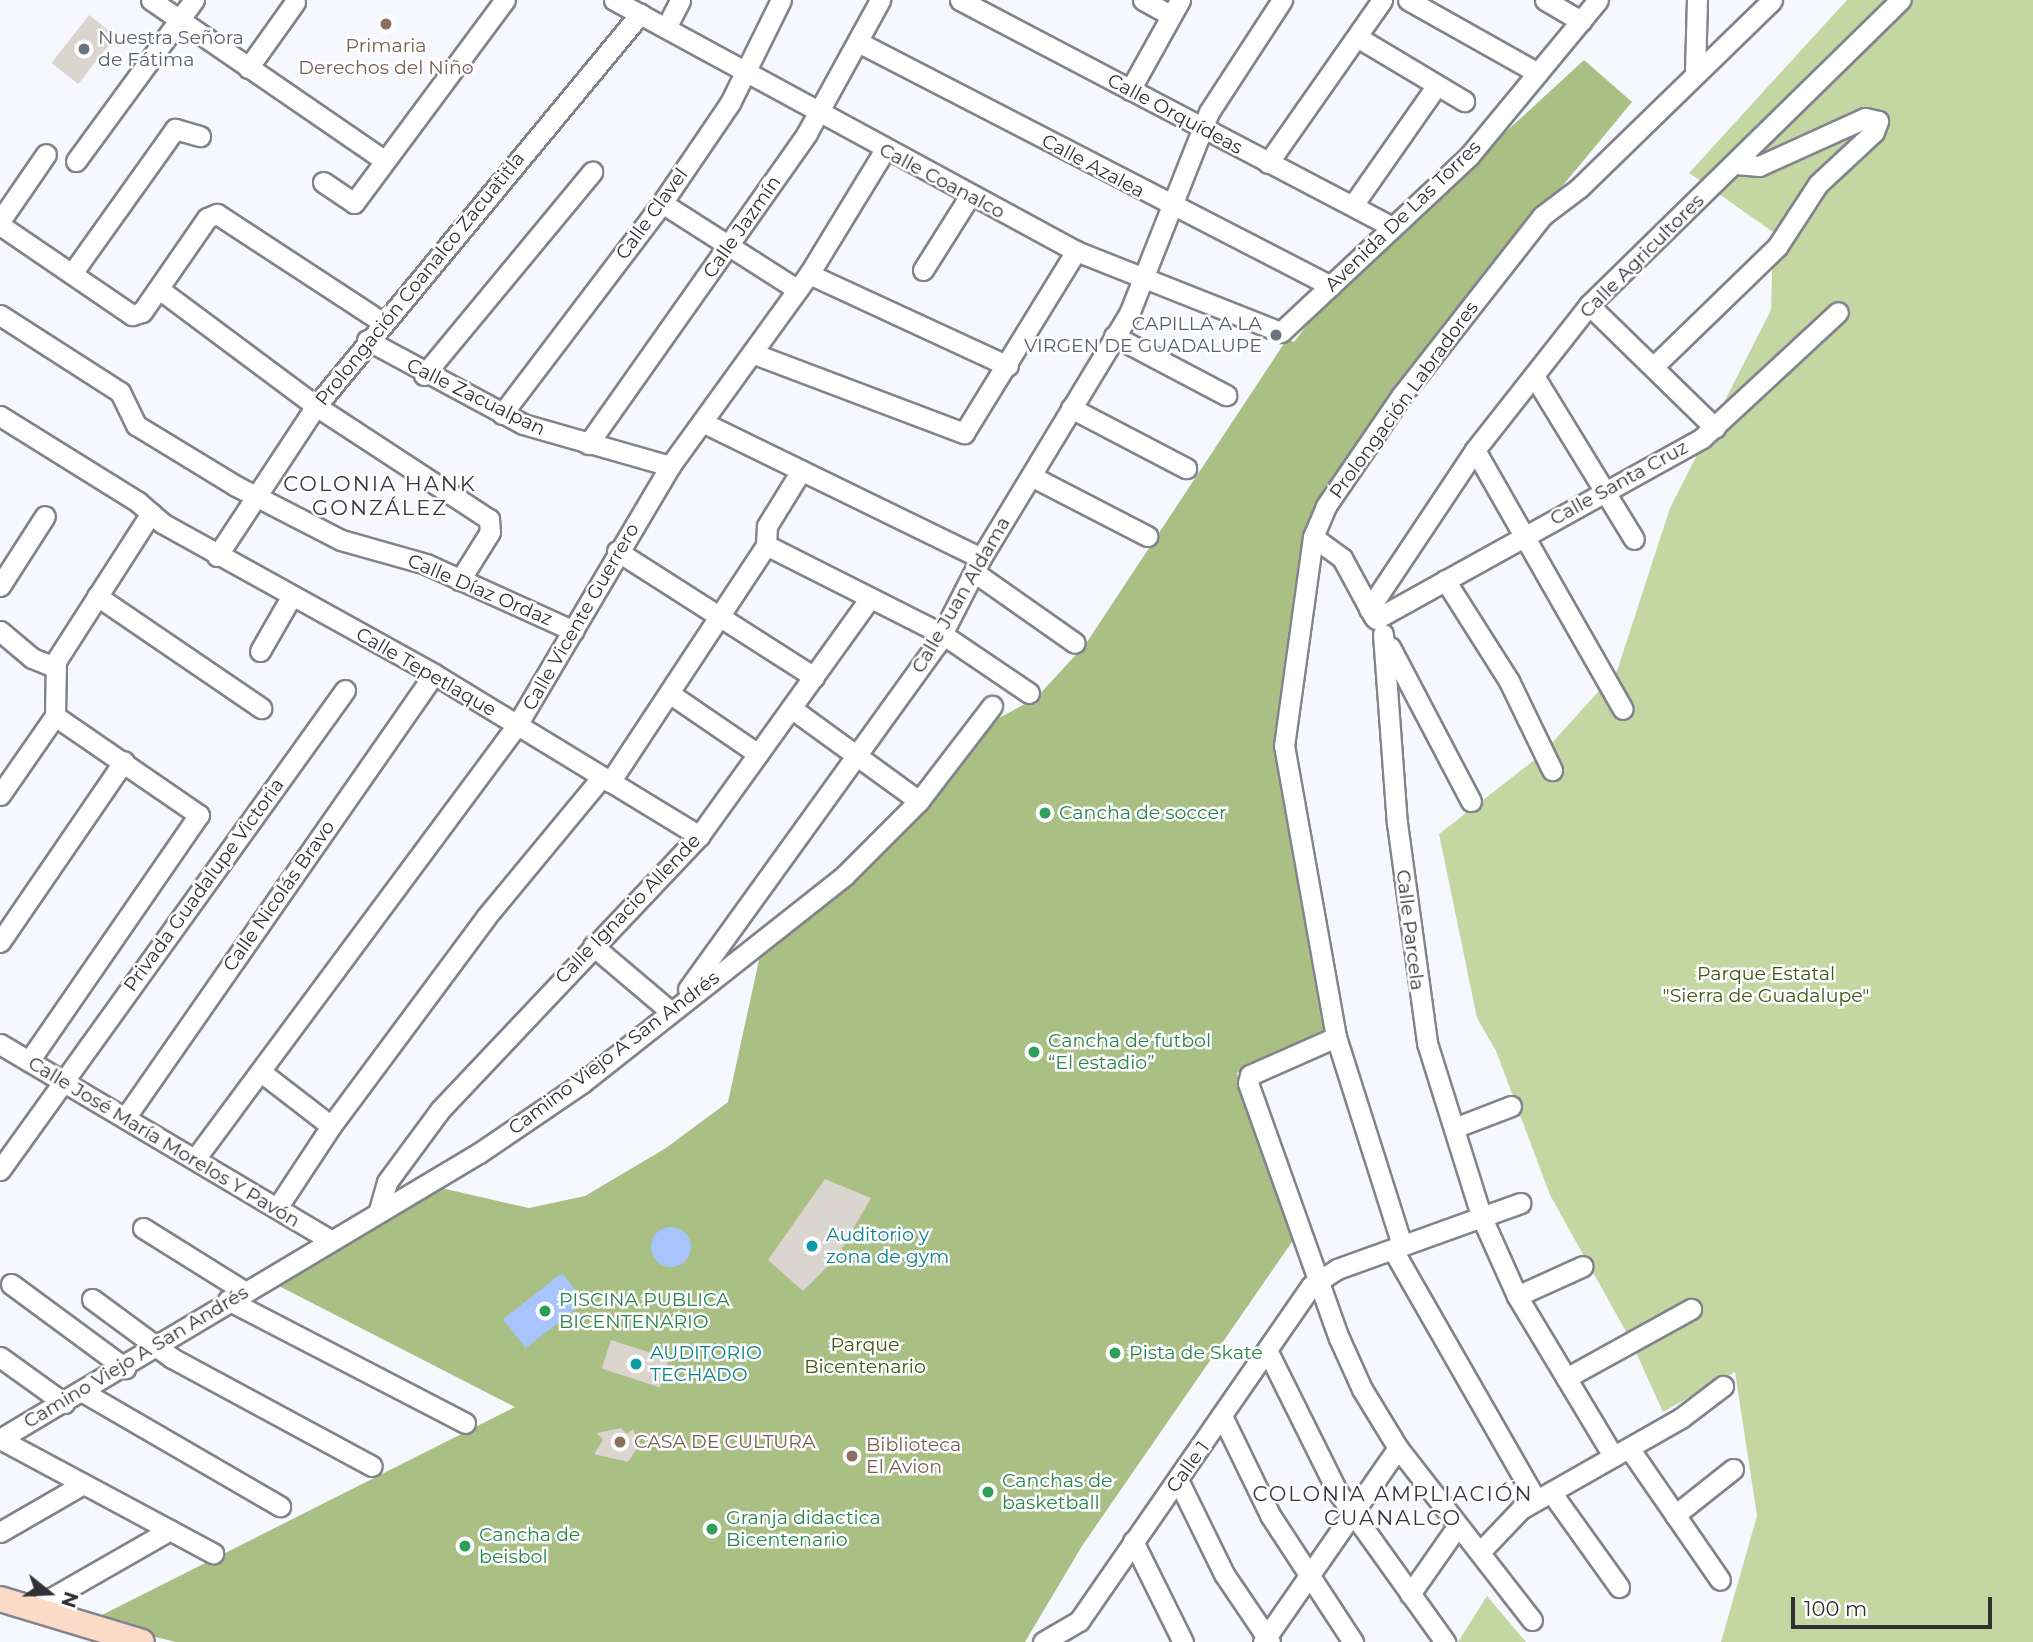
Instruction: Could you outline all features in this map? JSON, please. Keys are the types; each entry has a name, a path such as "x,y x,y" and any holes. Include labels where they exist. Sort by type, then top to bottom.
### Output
{"main road":[{"path":"0,1599 140,1642"}],"street":[{"path":"151,0 384,160"},
{"path":"76,161 194,0"},
{"path":"323,182 354,203 505,0"},
{"name":"Calle Coanalco","path":"614,0 884,151 1076,251 1285,331"},
{"path":"666,28 680,0"},
{"name":"Calle Clavel","path":"502,414 662,203 745,72 781,0"},
{"name":"Calle Jazmín","path":"588,444 730,246 817,114 880,0"},
{"name":"Calle Orquídeas","path":"960,0 1391,226"},
{"path":"1130,90 1175,7 1143,0"},
{"name":"Calle Juan Aldama","path":"671,1012 942,634 978,565 1146,279 1202,129 1282,0"},
{"path":"1268,163 1382,0"},
{"path":"1408,0 1538,73"},
{"path":"1545,0 1581,21"},
{"name":"Avenida De Las Torres","path":"1285,331 1391,226 1468,156 1598,0"},
{"path":"1695,71 1697,0"},
{"name":"Prolongación Labradores","path":"1619,1587 1544,1496 1398,1247 1336,1037 1284,747 1313,537 1326,506 1401,397 1542,216 1579,188 1695,71 1772,0"},
{"name":"Calle Agricultores","path":"1376,620 1475,450 1590,304 1736,164 1900,0"},
{"path":"247,68 295,2"},
{"name":"Prolongación Coanalco Zacuatitla","path":"218,556 316,405 382,322 640,14"},
{"path":"1357,37 1464,101"},
{"name":"Calle Azalea","path":"858,41 1174,208 1331,286"},
{"path":"1353,205 1437,85"},
{"path":"1653,367 1777,247 1818,184 1874,132 1878,121 1865,118 1759,166 1736,164"},
{"path":"73,272 175,129 200,135"},
{"name":"Calle Vicente Guerrero","path":"195,1159 517,725 574,631 617,551 670,466 804,282 884,151"},
{"path":"46,154 0,223 132,315 142,312 207,218 217,215 382,322"},
{"path":"424,375 592,172"},
{"path":"923,270 969,197"},
{"path":"662,203 730,246 804,282 1008,366"},
{"path":"752,353 964,433 1008,366 1076,251"},
{"path":"159,289 316,405 489,519 490,532 460,580"},
{"path":"1590,304 1714,428"},
{"name":"Calle Santa Cruz","path":"1376,620 1523,534 1605,495 1714,428 1838,312"},
{"name":"Calle Díaz Ordaz","path":"0,315 120,392 136,425 255,496 362,548 403,556 574,631"},
{"path":"1114,336 1226,395"},
{"name":"Calle Zacualpan","path":"367,341 424,375 502,414 588,444 670,466"},
{"path":"1534,376 1634,539"},
{"path":"1071,408 1186,468"},
{"name":"Calle Tepetlaque","path":"0,416 218,556 434,674 699,836"},
{"path":"702,422 978,565 1075,643"},
{"path":"1475,450 1623,709"},
{"path":"277,1209 331,1126 486,917 606,779 669,693 766,545 767,526 801,471"},
{"path":"1031,476 1146,536"},
{"path":"0,795 55,716 54,667 150,513"},
{"path":"0,586 45,516"},
{"path":"1313,537 1338,552 1471,801"},
{"path":"766,545 942,634 1028,693"},
{"path":"617,551 814,677"},
{"path":"1445,580 1509,681 1552,770"},
{"path":"97,596 261,708"},
{"path":"260,651 291,597"},
{"name":"Calle Ignacio Allende","path":"379,1210 387,1182 440,1110 699,836 869,599"},
{"name":"Calle Parcela","path":"1376,620 1422,1025 1482,1218 1517,1296 1566,1378 1621,1452 1675,1515 1720,1580"},
{"path":"0,631 32,658 54,667"},
{"name":"Calle Nicolás Bravo","path":"125,1118 434,674"},
{"name":"Privada Guadalupe Victoria","path":"0,1170 345,690"},
{"path":"669,693 758,754"},
{"name":"Camino Viejo A San Andrés","path":"0,1439 160,1347 328,1239 531,1119 845,875 919,801 992,706"},
{"path":"791,708 919,801"},
{"path":"29,1061 199,815 55,716"},
{"path":"0,942 124,761"},
{"path":"593,946 671,1012"},
{"path":"1336,1037 1293,1052 1247,1080 1321,1279 1339,1338 1398,1448 1532,1620"},
{"name":"Calle José María Morelos Y Pavón","path":"0,1044 328,1239"},
{"path":"261,1072 331,1126"},
{"path":"1454,1128 1511,1106"},
{"path":"1321,1279 1398,1247 1520,1203"},
{"path":"143,1228 236,1296 465,1423"},
{"path":"1517,1296 1583,1266"},
{"name":"Calle 1","path":"1044,1642 1077,1637 1133,1541 1321,1279"},
{"path":"11,1284 125,1368"},
{"path":"92,1299 160,1347 372,1466"},
{"path":"1566,1378 1691,1309"},
{"path":"1268,1352 1308,1440 1353,1513 1446,1642"},
{"path":"0,1357 64,1403"},
{"path":"1480,1552 1506,1520 1621,1452 1723,1386"},
{"path":"83,1392 280,1506"},
{"path":"1223,1418 1307,1576 1353,1642"},
{"path":"0,1439 213,1553"},
{"path":"1178,1480 1224,1574 1267,1641 1307,1576 1398,1448"},
{"path":"1675,1515 1733,1469"},
{"path":"0,1532 83,1484"},
{"path":"1410,1594 1457,1527"},
{"path":"32,1609 170,1530"},
{"path":"1133,1541 1183,1642"}],"green space":[{"name":"Parque Estatal \"Sierra de Guadalupe\"","path":"1847,0 2033,0 2033,1642 1721,1642 1757,1516 1735,1372 1663,1412 1629,1337 1550,1195 1496,1051 1477,1018 1439,834 1541,755 1617,671 1670,508 1771,310 1773,232 1689,173"},
{"name":"Parque Bicentenario","path":"1584,60 1632,102 1458,312 1302,547 1277,743 1328,1030 1237,1073 1294,1239 1082,1546 1025,1642 176,1642 90,1621 515,1407 277,1285 437,1187 529,1208 585,1196 666,1148 728,1102 761,951 913,818 999,718 1036,698 1085,645 1287,339 1294,342 1335,289"},
{"path":"1487,1596 1526,1642 1458,1642"}],"water":[{"path":"671,1227 685,1233 691,1247 685,1261 671,1267 657,1261 651,1247 657,1233"},
{"name":"PISCINA PUBLICA BICENTENARIO","path":"562,1273 585,1302 526,1348 503,1319"}],"building":[{"name":"Nuestra Señora de Fátima","path":"89,15 116,36 78,84 51,63"},
{"name":"Auditorio y zona de gym","path":"825,1179 871,1198 837,1257 803,1291 768,1260"},
{"name":"AUDITORIO TECHADO","path":"611,1340 669,1359 660,1387 602,1369"},
{"name":"CASA DE CULTURA","path":"621,1428 627,1434 633,1429 640,1444 628,1462 594,1454 603,1440 597,1433"}],"place":[{"name":"Primaria Derechos del Niño","path":"386,24"},
{"name":"Nuestra Señora de Fátima","path":"84,49"},
{"name":"CAPILLA A LA VIRGEN DE GUADALUPE","path":"1276,335"},
{"name":"Cancha de soccer","path":"1045,813"},
{"name":"Cancha de futbol “El estadio”","path":"1034,1052"},
{"name":"Auditorio y zona de gym","path":"812,1246"},
{"name":"PISCINA PUBLICA BICENTENARIO","path":"545,1311"},
{"name":"Pista de Skate","path":"1115,1353"},
{"name":"AUDITORIO TECHADO","path":"636,1364"},
{"name":"CASA DE CULTURA","path":"620,1442"},
{"name":"Biblioteca El Avion","path":"852,1456"},
{"name":"Canchas de basketball","path":"988,1492"},
{"name":"Granja didactica Bicentenario","path":"712,1529"},
{"name":"Cancha de beisbol","path":"465,1546"}],"district":[{"name":"COLONIA HANK GONZÁLEZ","path":"380,496"},
{"name":"COLONIA AMPLIACIÓN CUANALCO","path":"1393,1506"}]}
